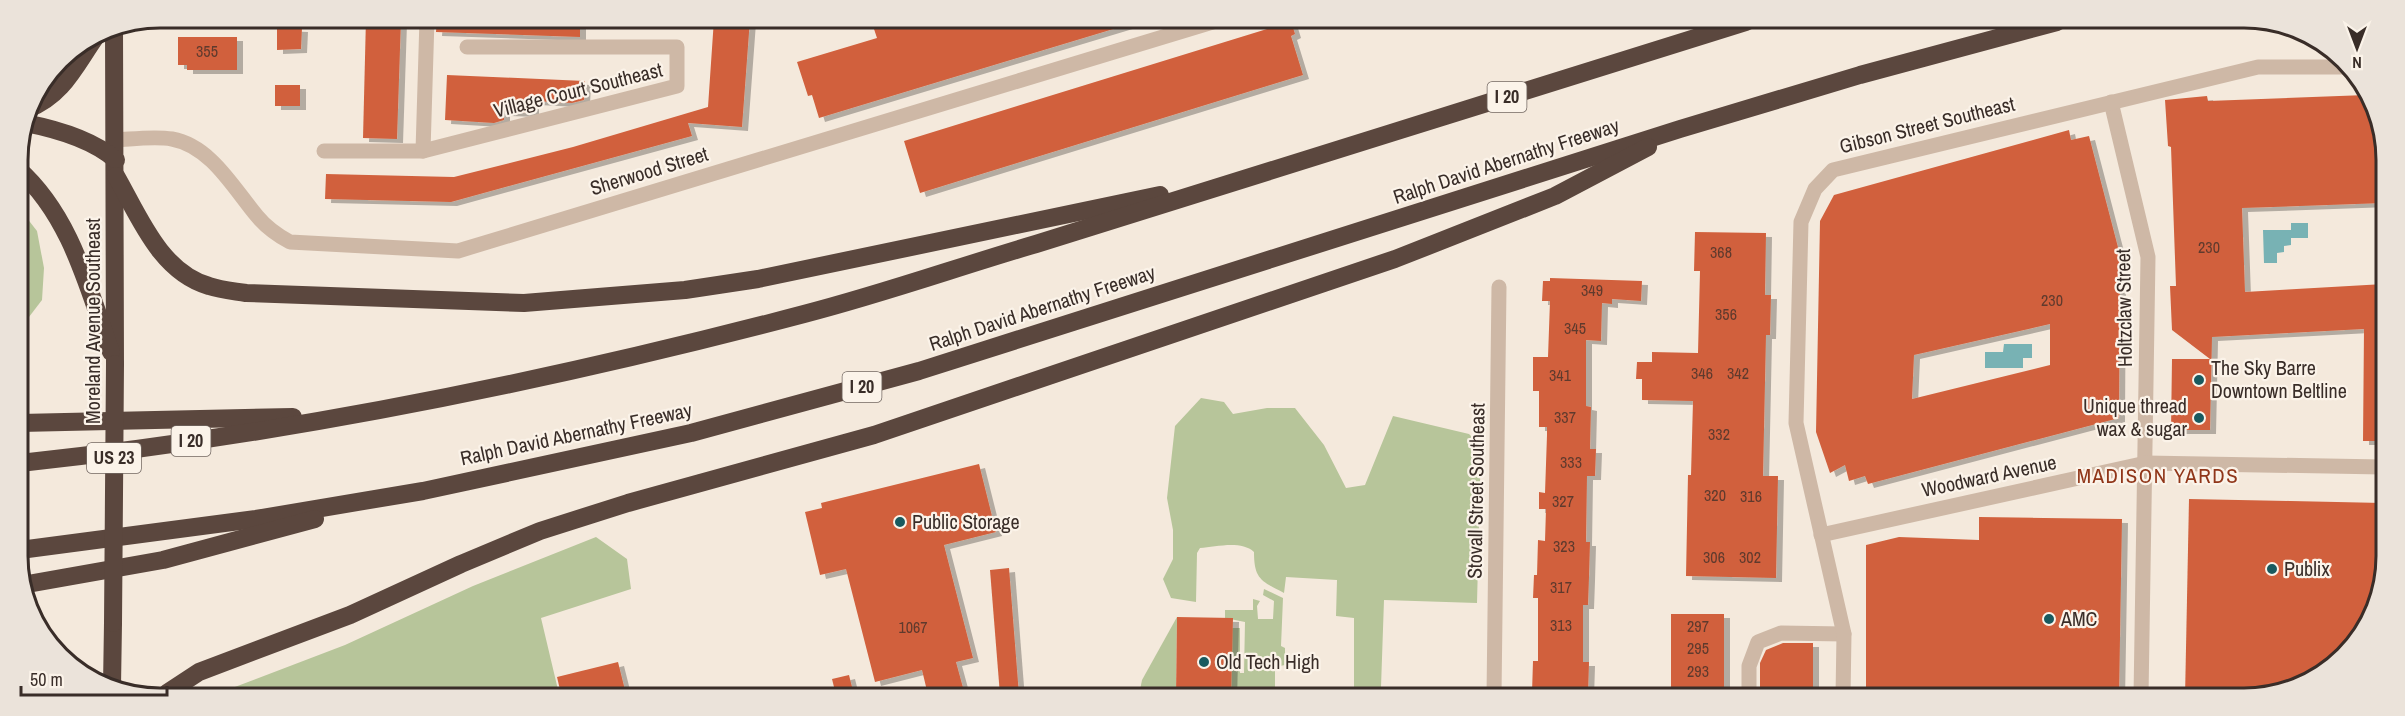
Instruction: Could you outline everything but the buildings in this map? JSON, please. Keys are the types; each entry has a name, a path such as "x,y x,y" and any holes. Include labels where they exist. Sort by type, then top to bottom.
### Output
{"highway":[{"name":"I 20","path":"28,462 247,434 361,415 586,368 808,313 1268,174 1726,28"},
{"name":"Ralph David Abernathy Freeway","path":"28,549 245,520 423,491 691,433 919,371 1680,129 1860,75 2034,28"},
{"name":"Moreland Avenue Southeast","path":"112,678 116,168 114,37"},
{"path":"42,103 65,84 86,52"},
{"path":"33,125 85,141 104,150 116,168 158,250 181,272 208,286 246,293 524,303 606,298 758,279 1268,174"},
{"path":"175,688 199,672 350,615 460,564 540,531 628,503 874,435 1395,259 1555,196 1605,172 1680,129"},
{"path":"29,179 46,197 57,214 78,259 115,364"},
{"path":"28,423 361,415"},
{"path":"32,583 163,560 423,491"},
{"path":"100,673 113,623"}],"street":[{"path":"423,151 427,29"},
{"name":"Sherwood Street","path":"116,140 172,139 192,146 231,182 257,217 273,232 290,242 458,251 1191,29"},
{"name":"Village Court Southeast","path":"324,151 423,151 677,86 677,47 467,47"},
{"name":"Gibson Street Southeast","path":"1843,687 1844,634 1796,423 1801,222 1815,189 1833,170 2111,102 2258,67 2327,67"},
{"name":"Holtzclaw Street","path":"2111,102 2148,257 2141,687"},
{"name":"Stovall Street Southeast","path":"1494,687 1499,287"},
{"name":"Woodward Avenue","path":"1821,535 2146,464 2376,467"},
{"path":"1749,687 1749,666 1758,642 1781,633 1844,634"}],"green space":[{"path":"29,221 37,231 44,268 42,300 29,317"},
{"path":"1201,398 1224,402 1233,414 1267,408 1295,408 1324,445 1346,488 1365,485 1393,416 1469,434 1481,446 1477,603 1384,600 1381,687 1354,687 1354,618 1336,616 1337,580 1286,577 1284,593 1260,578 1255,568 1254,552 1249,548 1235,545 1200,548 1197,553 1196,602 1171,598 1163,579 1173,559 1173,530 1167,498 1175,426"},
{"path":"596,537 627,559 631,589 541,618 558,688 232,688 345,645 473,586"},
{"path":"1264,589 1283,598 1281,646 1285,648 1285,665 1275,667 1275,687 1231,687 1232,628 1240,628 1240,673 1244,673 1245,622 1225,618 1225,610 1253,610 1253,599 1260,601 1257,606 1258,619 1273,619 1274,601 1263,595"},
{"path":"1177,617 1176,688 1140,688 1142,680"}],"water":[{"path":"2291,223 2308,223 2308,238 2291,238 2291,245 2284,246 2284,252 2277,253 2277,263 2264,263 2263,230 2291,230"},
{"path":"2004,344 2032,344 2032,358 2023,358 2023,368 1985,368 1985,352 2003,352"}],"place":[{"name":"The Sky Barre Downtown Beltline","path":"2199,380"},
{"name":"Unique thread wax & sugar","path":"2199,418"},
{"name":"Public Storage","path":"900,522"},
{"name":"Publix","path":"2272,569"},
{"name":"AMC","path":"2049,619"},
{"name":"Old Tech High","path":"1204,662"}],"district":[{"name":"MADISON YARDS","path":"2158,476"}]}
